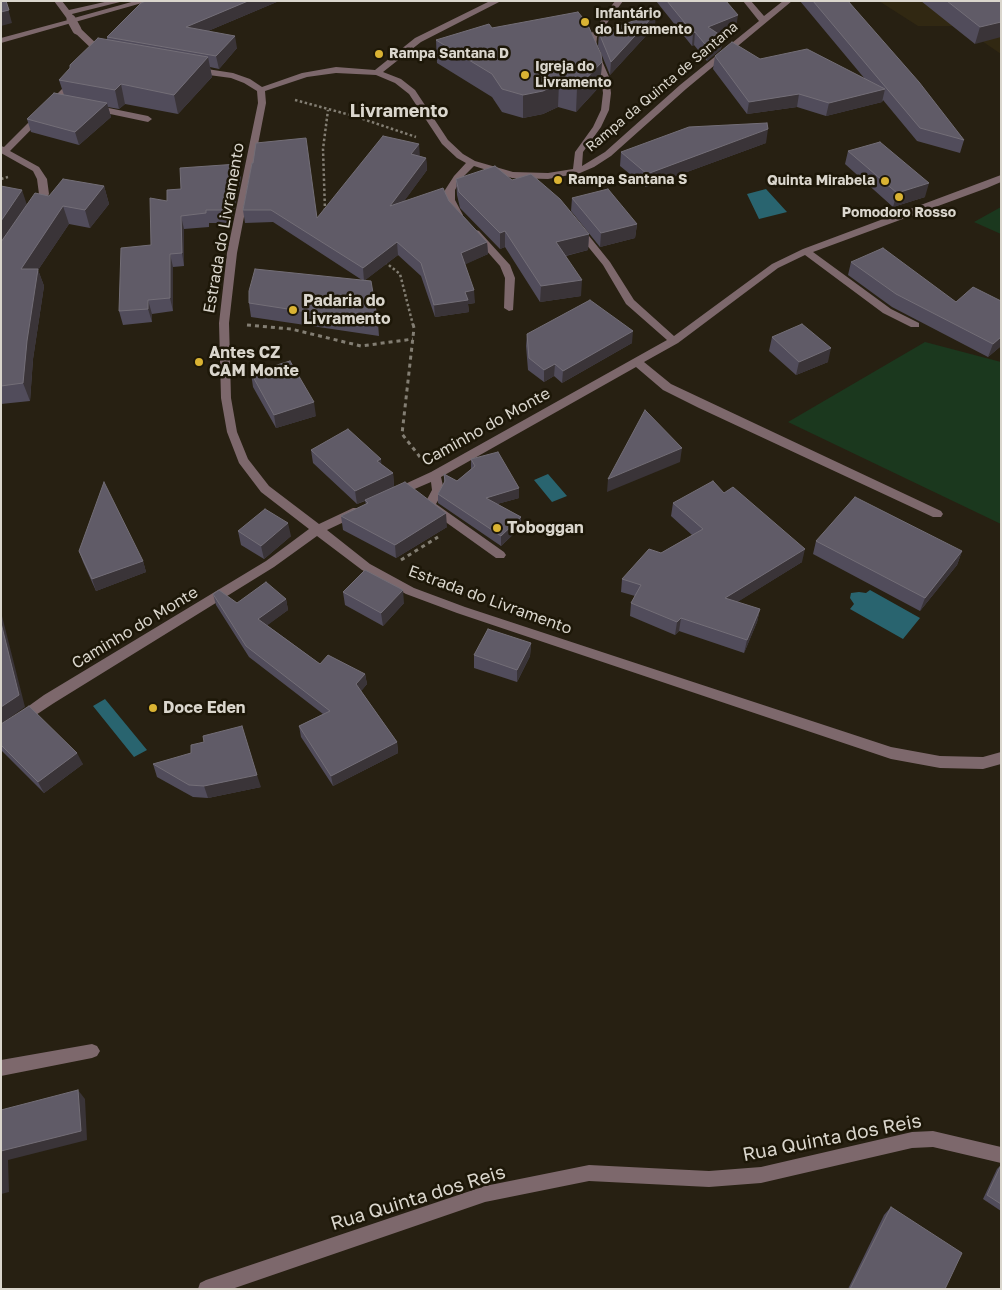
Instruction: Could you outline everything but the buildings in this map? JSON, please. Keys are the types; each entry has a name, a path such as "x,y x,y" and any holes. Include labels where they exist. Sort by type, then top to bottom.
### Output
{"street":[{"path":"58,1 97,49 115,55"},
{"path":"1,41 79,25 144,1"},
{"path":"377,73 418,40 497,1"},
{"path":"577,171 579,152 597,127 605,110 607,93 605,77 592,47 593,37 619,1"},
{"path":"747,1 763,20"},
{"name":"Rampa da Quinta de Santana","path":"261,90 305,76 336,70 377,73 398,81 412,92 445,142 460,156 489,170 538,180 577,171 608,154 682,87 788,1"},
{"path":"69,16 110,2 133,5"},
{"path":"187,69 233,76 247,81 261,90"},
{"path":"29,219 44,194 42,179 36,169 3,150 60,102 70,86"},
{"name":"Estrada do Livramento","path":"261,90 262,103 232,253 224,323 226,398 232,432 243,460 266,489 366,567 410,591 461,610 891,754 940,762 983,763 1001,758"},
{"path":"83,106 148,119"},
{"path":"472,163 457,178 450,190 450,200 454,210 504,265 510,278 509,308"},
{"name":"Caminho do Monte","path":"389,496 434,475 674,341 775,266 806,251 984,186 1001,178"},
{"path":"573,222 607,264 630,302 674,341"},
{"path":"806,251 887,311 915,326"},
{"path":"636,361 667,387 938,514"},
{"path":"434,475 438,490 430,505 500,555"},
{"name":"Caminho do Monte","path":"1,733 49,699 270,564 317,530 371,504"},
{"path":"1,1068 92,1051"},
{"name":"Rua Quinta dos Reis","path":"206,1289 485,1194 589,1173 709,1179 761,1175 912,1140 933,1139 1001,1155"}],"path":[{"path":"261,90 354,116 422,139"},
{"path":"325,218 324,149 328,110"},
{"path":"378,257 400,274 414,328 402,434 434,475"},
{"path":"224,323 292,329 361,346 412,339"},
{"path":"379,574 427,544"}],"shaded area":[{"path":"879,1 1001,1 1001,54 960,26 918,26"}],"green space":[{"path":"1001,207 1001,234 974,222"},
{"path":"925,342 1001,362 1001,524 788,422"}],"water":[{"path":"766,189 787,212 759,219 747,194"},
{"path":"548,474 567,496 552,502 534,480"},
{"path":"870,590 920,618 903,639 850,609 854,604 850,598 851,593 866,593"},
{"path":"105,699 147,750 134,757 93,706"}],"place":[{"name":"Infantário do Livramento","path":"585,22"},
{"name":"Rampa Santana D","path":"379,54"},
{"name":"Igreja do Livramento","path":"525,75"},
{"name":"Rampa Santana S","path":"558,180"},
{"name":"Quinta Mirabela","path":"885,181"},
{"name":"Pomodoro Rosso","path":"899,197"},
{"name":"Padaria do Livramento","path":"293,310"},
{"name":"Antes CZ CAM Monte","path":"199,362"},
{"name":"Toboggan","path":"497,528"},
{"name":"Doce Eden","path":"153,708"}],"district":[{"name":"Livramento","path":"399,111"}]}
